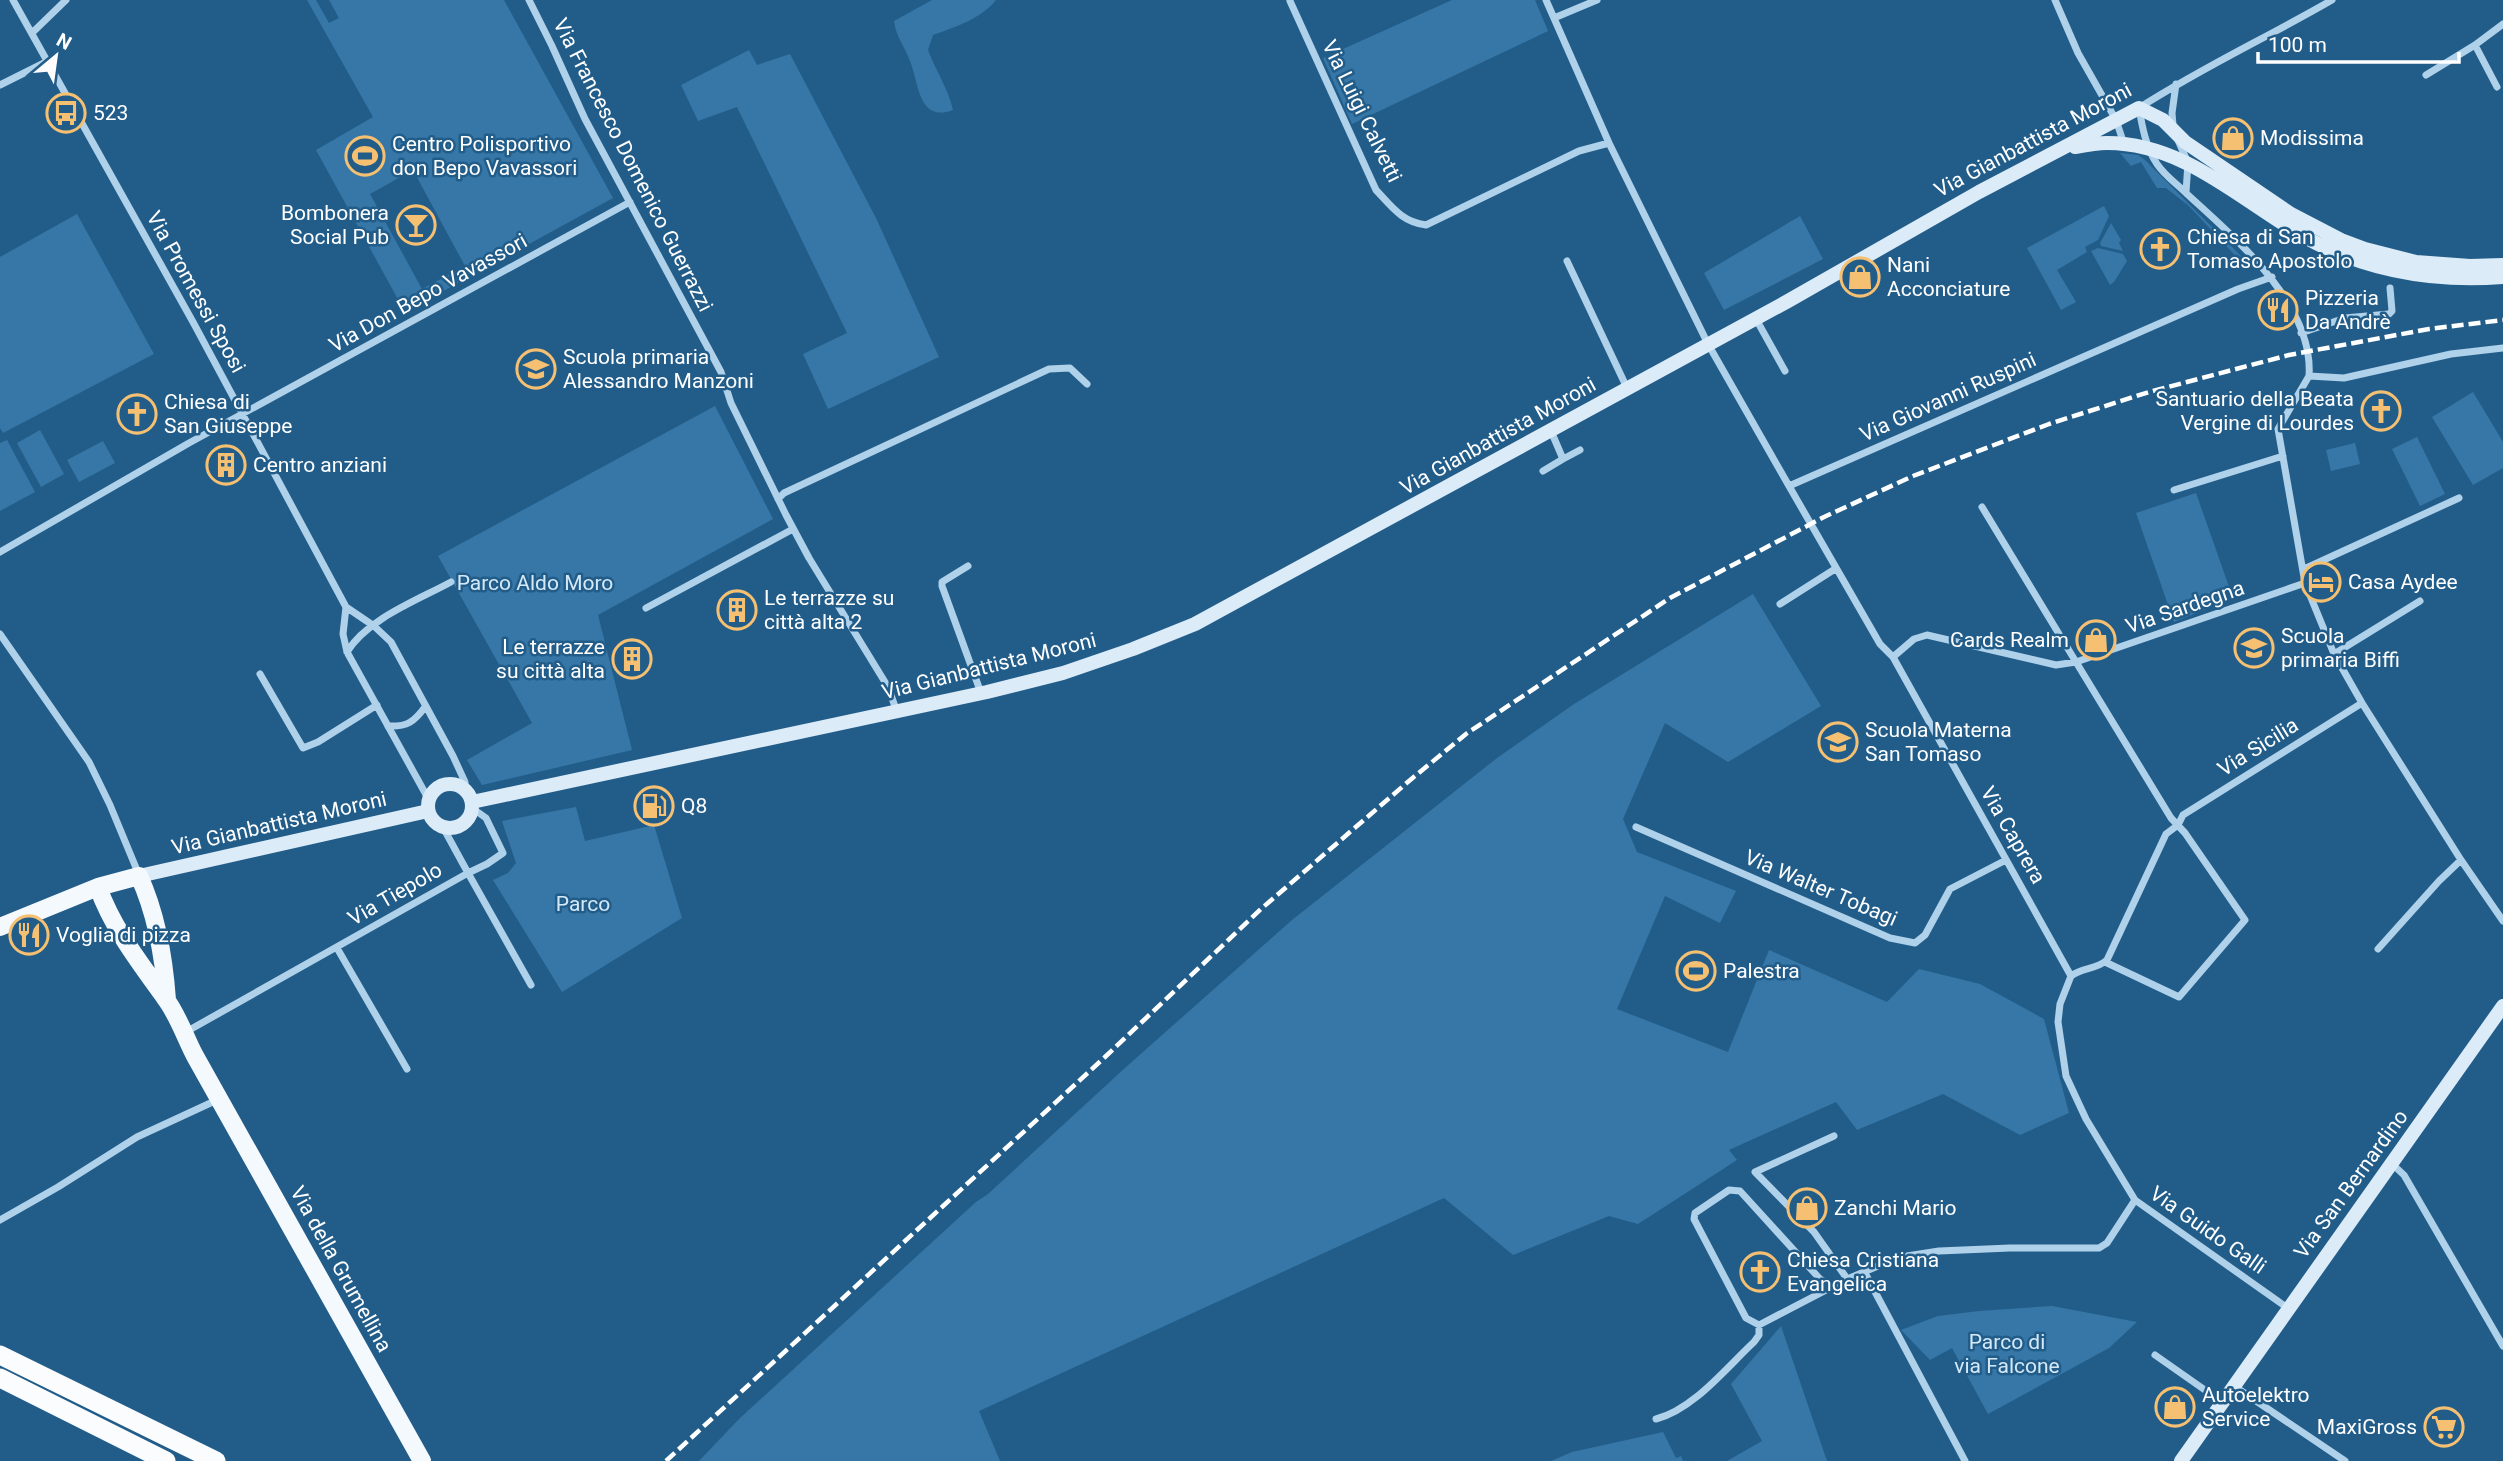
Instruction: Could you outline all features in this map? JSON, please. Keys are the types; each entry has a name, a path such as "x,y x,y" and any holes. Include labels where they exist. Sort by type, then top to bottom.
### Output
{"highway":[{"path":"0,1355 216,1461"},
{"path":"4,1382 166,1461"}],"main road":[{"name":"Via Gianbattista Moroni","path":"470,800 897,712 1063,673 1195,624 1551,431 1979,192 2139,108"},
{"path":"2139,108 2163,120 2185,142 2291,214 2341,240 2416,262 2470,267 2503,265"},
{"path":"2067,148 2107,143 2149,148 2188,163 2263,212 2333,251 2383,267 2432,277 2503,277"},
{"name":"Via Gianbattista Moroni","path":"457,785 470,800 468,819 458,826 446,828 431,811 433,792 440,786 457,785"},
{"name":"Via Gianbattista Moroni","path":"139,876 431,811"},
{"path":"0,927 98,887 139,876"},
{"name":"Via della Grumellina","path":"139,876 151,902 164,964 167,1000"},
{"name":"Via della Grumellina","path":"98,887 104,905 141,968 167,1000 422,1461"},
{"name":"Via San Bernardino","path":"2181,1461 2503,1006"}],"street":[{"name":"Via Promessi Sposi","path":"13,0 33,32 346,607 374,626 391,642 453,756 470,800"},
{"path":"33,32 66,0"},
{"name":"Via Francesco Domenico Guerrazzi","path":"528,0 585,119 721,372 731,403 793,529 888,687 897,712"},
{"path":"1546,0 1609,143 1708,344 1789,486"},
{"path":"1554,18 1597,0"},
{"path":"2055,0 2078,53 2116,120 2124,145"},
{"name":"Via Gianbattista Moroni","path":"2139,108 2176,84 2270,36 2332,0"},
{"name":"Via Luigi Calvetti","path":"1290,1 1376,190 1411,223 1426,225 1579,151 1609,143"},
{"path":"2426,75 2503,24"},
{"path":"2475,44 2497,87"},
{"path":"0,85 48,61"},
{"path":"2176,84 2172,113 2175,132 2188,163 2186,192"},
{"path":"2139,108 2149,148 2156,163 2272,277 2290,303 2306,344 2309,376 2278,429 2305,583 2334,654 2362,703 2461,860 2503,921"},
{"name":"Via Don Bepo Vavassori","path":"0,552 242,415 630,202"},
{"name":"Via Gianbattista Moroni","path":"1567,261 1627,389"},
{"name":"Via Giovanni Ruspini","path":"1789,486 2238,289 2272,277"},
{"path":"2301,333 2345,318 2389,314 2392,311 2390,288"},
{"path":"1756,318 1785,371"},
{"path":"2309,376 2344,377 2451,354 2503,348"},
{"path":"778,499 784,493 1049,369 1070,368 1087,384"},
{"path":"1551,431 1563,459"},
{"path":"1542,471 1580,450"},
{"path":"2174,490 2283,457"},
{"name":"Via Caprera","path":"1789,486 1880,644 1893,657 2071,976"},
{"path":"2304,569 2459,498"},
{"path":"1982,507 2178,825 2245,920 2179,997 2105,962 2094,968 2077,971 2071,976"},
{"path":"646,608 793,529"},
{"name":"Via Gianbattista Moroni","path":"968,566 942,583 942,586 980,691"},
{"path":"1780,604 1836,569"},
{"path":"347,652 358,636 386,616 450,582"},
{"name":"Via Sardegna","path":"1893,657 1914,639 1927,635 2056,665 2076,662 2305,583"},
{"path":"2334,654 2420,601"},
{"path":"346,607 343,634 347,652 431,811 468,873 503,852 486,818 470,800"},
{"path":"0,634 89,762 139,876"},
{"path":"260,674 303,748 318,742 377,705"},
{"name":"Via Sicilia","path":"2105,962 2166,834 2178,825 2183,815 2362,703"},
{"path":"388,726 406,726 412,723 425,707"},
{"name":"Via Walter Tobagi","path":"1636,827 1889,938 1915,943 1925,935 1950,889 2006,860"},
{"path":"2378,949 2461,860"},
{"name":"Via Tiepolo","path":"184,1033 468,873 531,985"},
{"name":"Via Tiepolo","path":"337,948 407,1069"},
{"name":"Via Guido Galli","path":"2071,976 2060,1004 2058,1021 2066,1076 2086,1119 2135,1200 2289,1309"},
{"path":"0,1220 137,1137 221,1098"},
{"path":"1834,1136 1755,1172 1814,1232 1848,1280"},
{"path":"2391,1163 2404,1175 2503,1346"},
{"path":"1759,1325 1746,1318 1694,1219 1697,1211 1729,1190 1735,1189 1742,1193 1820,1279 1832,1287"},
{"path":"1759,1325 1832,1287 1897,1259 1938,1251 2099,1248 2107,1243 2135,1200"},
{"path":"1865,1273 1965,1461"},
{"path":"1656,1419 1675,1413 1688,1404 1754,1342 1759,1335 1759,1325"},
{"path":"2155,1355 2222,1402"},
{"path":"2233,1386 2345,1461"}],"green space":[{"path":"307,0 316,0 329,23 339,18 329,0 504,0 613,198 405,312 316,150 373,117","holes":["413,170 465,266 422,289 370,194"]},
{"path":"932,0 996,0 975,17 933,35 928,50 953,110 941,113 926,106 922,99 894,21"},
{"path":"1452,0 1535,0 1548,31 1352,124 1323,58"},
{"path":"749,50 757,65 790,54 876,218 939,357 828,409 803,354 847,333 737,107 698,121 681,85"},
{"path":"2120,153 2138,155 2145,160 2251,266 2245,266 2189,206 2166,188 2157,188 2141,162 2131,166"},
{"path":"2104,206 2109,216 2098,240 2085,247 2087,252 2057,270 2076,302 2061,310 2027,248"},
{"path":"77,214 154,354 3,433 0,428 0,257"},
{"path":"1800,216 1823,259 1724,310 1704,273"},
{"path":"2111,223 2121,240 2119,243 2123,251 2101,246 2100,243"},
{"path":"2098,248 2123,254 2127,261 2110,285 2091,251"},
{"path":"2473,392 2503,442 2503,468 2473,485 2432,417"},
{"name":"Parco Aldo Moro","path":"715,406 773,519 598,615 632,750 482,785 467,760 532,723 438,556"},
{"path":"40,430 64,474 41,487 17,443"},
{"path":"2417,437 2445,494 2420,506 2392,449"},
{"path":"7,440 35,492 0,511 0,443"},
{"path":"103,441 115,463 79,482 67,460"},
{"path":"2355,443 2360,464 2331,471 2326,450"},
{"path":"2196,493 2233,598 2174,622 2136,513"},
{"path":"1753,594 1821,706 1728,762 1665,723 1623,819 1637,852 1736,891 1720,923 1665,896 1617,1009 1728,1052 1769,950 1887,1002 1919,969 1980,984 2044,1019 2069,1113 2020,1135 1943,1094 1857,1130 1836,1102 1729,1150 1737,1160 1638,1224 1609,1216 1513,1255 1444,1198 979,1411 1000,1461 699,1461 739,1419 976,1202 1292,920 1497,758 1574,704"},
{"name":"Parco","path":"576,807 585,841 654,825 682,918 562,992 493,880 508,873 516,863 502,821"},
{"name":"Parco di via Falcone","path":"2052,1306 2137,1322 2109,1348 1988,1414 1952,1348 1930,1360 1901,1330 1938,1316"},
{"path":"1781,1326 1827,1461 1727,1461 1762,1441 1731,1384"},
{"path":"1663,1432 1676,1458 1681,1456 1683,1461 1551,1461 1572,1452"}],"railway":[{"path":"666,1461 1105,1057 1261,909 1409,781 1466,734 1670,598 1824,517 1913,476 2049,424 2149,392 2289,355 2429,329 2503,320"}],"place":[{"name":"523","path":"66,113"},
{"name":"Modissima","path":"2233,138"},
{"name":"Centro Polisportivo don Bepo Vavassori","path":"365,156"},
{"name":"Bombonera Social Pub","path":"416,225"},
{"name":"Chiesa di San Tomaso Apostolo","path":"2160,249"},
{"name":"Nani Acconciature","path":"1860,277"},
{"name":"Pizzeria Da Andrè","path":"2278,310"},
{"name":"Scuola primaria Alessandro Manzoni","path":"536,369"},
{"name":"Santuario della Beata Vergine di Lourdes","path":"2381,411"},
{"name":"Chiesa di San Giuseppe","path":"137,414"},
{"name":"Centro anziani","path":"226,465"},
{"name":"Casa Aydee","path":"2321,582"},
{"name":"Le terrazze su città alta 2","path":"737,610"},
{"name":"Cards Realm","path":"2096,640"},
{"name":"Scuola primaria Biffi","path":"2254,648"},
{"name":"Le terrazze su città alta","path":"632,659"},
{"name":"Scuola Materna San Tomaso","path":"1838,742"},
{"name":"Q8","path":"654,806"},
{"name":"Voglia di pizza","path":"29,935"},
{"name":"Palestra","path":"1696,971"},
{"name":"Zanchi Mario","path":"1807,1208"},
{"name":"Chiesa Cristiana Evangelica","path":"1760,1272"},
{"name":"Autoelektro Service","path":"2175,1407"},
{"name":"MaxiGross","path":"2444,1427"}]}
